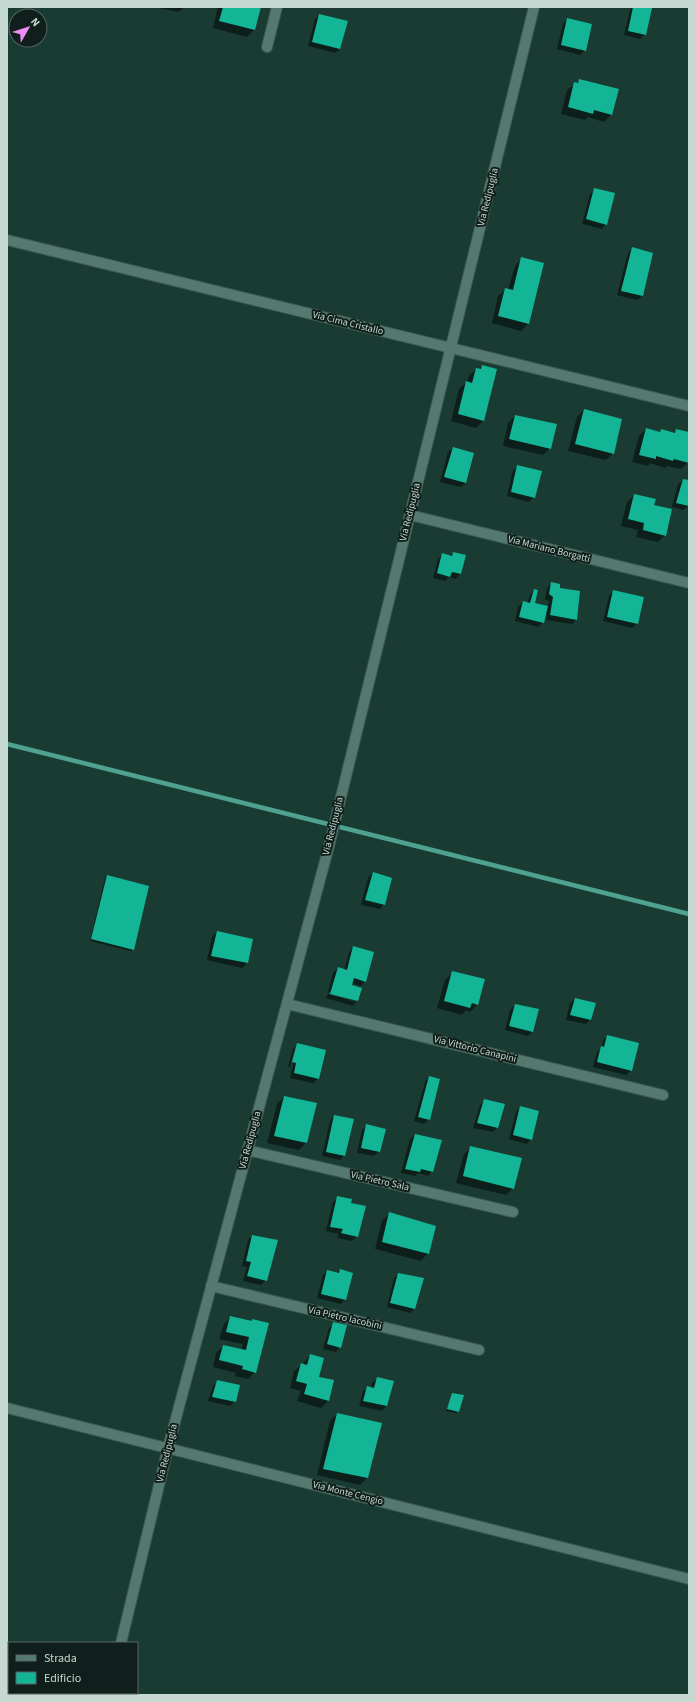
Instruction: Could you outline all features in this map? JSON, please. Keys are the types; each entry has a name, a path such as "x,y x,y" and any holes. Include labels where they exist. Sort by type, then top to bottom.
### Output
{"street":[{"path":"267,47 277,7"},
{"name":"Via Redipuglia","path":"121,1642 168,1448 329,846 534,7"},
{"name":"Via Cima Cristallo","path":"7,240 689,406"},
{"name":"Via Mariano Borgatti","path":"410,515 689,583"},
{"name":"Via Vittorio Canapini","path":"286,1004 663,1095"},
{"name":"Via Pietro Sala","path":"247,1150 512,1212"},
{"name":"Via Pietro Iacobini","path":"211,1286 479,1350"},
{"name":"Via Monte Cengio","path":"7,1408 689,1579"}],"building":[{"path":"223,7 261,7 255,30 219,21"},
{"path":"633,7 652,8 646,35 628,31"},
{"path":"319,14 348,21 340,49 312,42"},
{"path":"567,18 592,24 586,51 561,45"},
{"path":"579,79 619,89 612,115 594,110 593,114 568,107 574,82 578,83"},
{"path":"594,188 615,193 607,225 586,219"},
{"path":"632,247 653,253 643,296 621,291"},
{"path":"521,257 544,263 529,324 498,316 505,288 513,290"},
{"path":"482,365 497,369 484,421 458,414 466,381 472,383 476,368 481,369"},
{"path":"584,409 622,419 614,454 575,444"},
{"path":"515,415 557,424 551,449 509,439"},
{"path":"646,428 660,432 661,429 675,433 676,429 689,432 689,463 674,459 673,461 656,456 656,459 639,455"},
{"path":"453,447 474,453 466,483 444,477"},
{"path":"517,465 542,471 535,498 511,492"},
{"path":"683,479 689,480 689,506 676,503"},
{"path":"634,494 656,499 654,505 672,509 666,536 643,530 644,523 628,519"},
{"path":"453,552 466,555 461,574 452,572 450,577 437,573 442,553 452,556"},
{"path":"551,582 560,584 560,588 580,591 577,620 550,615 553,597 549,594"},
{"path":"534,589 538,590 535,603 548,606 544,623 519,617 523,601 530,603"},
{"path":"613,590 644,597 638,624 607,617"},
{"path":"373,872 392,878 385,905 365,900"},
{"path":"107,875 149,886 134,950 91,939"},
{"path":"217,931 253,939 248,963 211,956"},
{"path":"353,946 374,952 366,982 354,978 352,985 362,988 358,1001 330,994 338,967 347,970"},
{"path":"452,971 485,979 478,1005 472,1003 470,1008 444,1001"},
{"path":"575,998 596,1003 591,1020 570,1015"},
{"path":"515,1004 539,1009 533,1032 509,1026"},
{"path":"607,1035 639,1043 632,1071 597,1062 601,1046 604,1047"},
{"path":"297,1043 326,1050 319,1079 294,1073 296,1063 292,1062"},
{"path":"429,1076 440,1079 430,1120 418,1117"},
{"path":"284,1096 317,1103 307,1143 274,1136"},
{"path":"484,1099 505,1104 498,1128 477,1123"},
{"path":"520,1106 539,1111 532,1140 513,1135"},
{"path":"334,1115 354,1119 345,1156 326,1152"},
{"path":"366,1124 386,1129 380,1152 361,1148"},
{"path":"415,1134 442,1140 433,1172 421,1169 420,1172 405,1169"},
{"path":"470,1146 522,1158 514,1189 463,1176"},
{"path":"337,1196 352,1199 351,1203 366,1206 358,1237 341,1233 343,1229 330,1227"},
{"path":"389,1212 436,1226 429,1254 382,1242"},
{"path":"252,1235 278,1240 267,1281 247,1276 251,1262 246,1261"},
{"path":"340,1269 353,1273 346,1300 321,1294 327,1270 339,1273"},
{"path":"398,1273 424,1278 415,1309 390,1303"},
{"path":"230,1316 269,1323 256,1373 242,1369 243,1366 219,1360 223,1345 246,1350 249,1337 226,1332"},
{"path":"333,1322 347,1325 341,1348 327,1344"},
{"path":"310,1354 324,1358 319,1377 334,1380 329,1401 304,1394 307,1384 296,1381 301,1363 307,1365"},
{"path":"377,1377 394,1381 387,1406 363,1401 367,1386 374,1388"},
{"path":"217,1380 240,1385 236,1402 212,1397"},
{"path":"452,1393 464,1395 459,1412 447,1409"},
{"path":"337,1413 382,1423 368,1478 323,1469"},
{"path":"7,1663 8,1686 7,1686"}],"waterway":[{"path":"7,744 689,914"}]}
